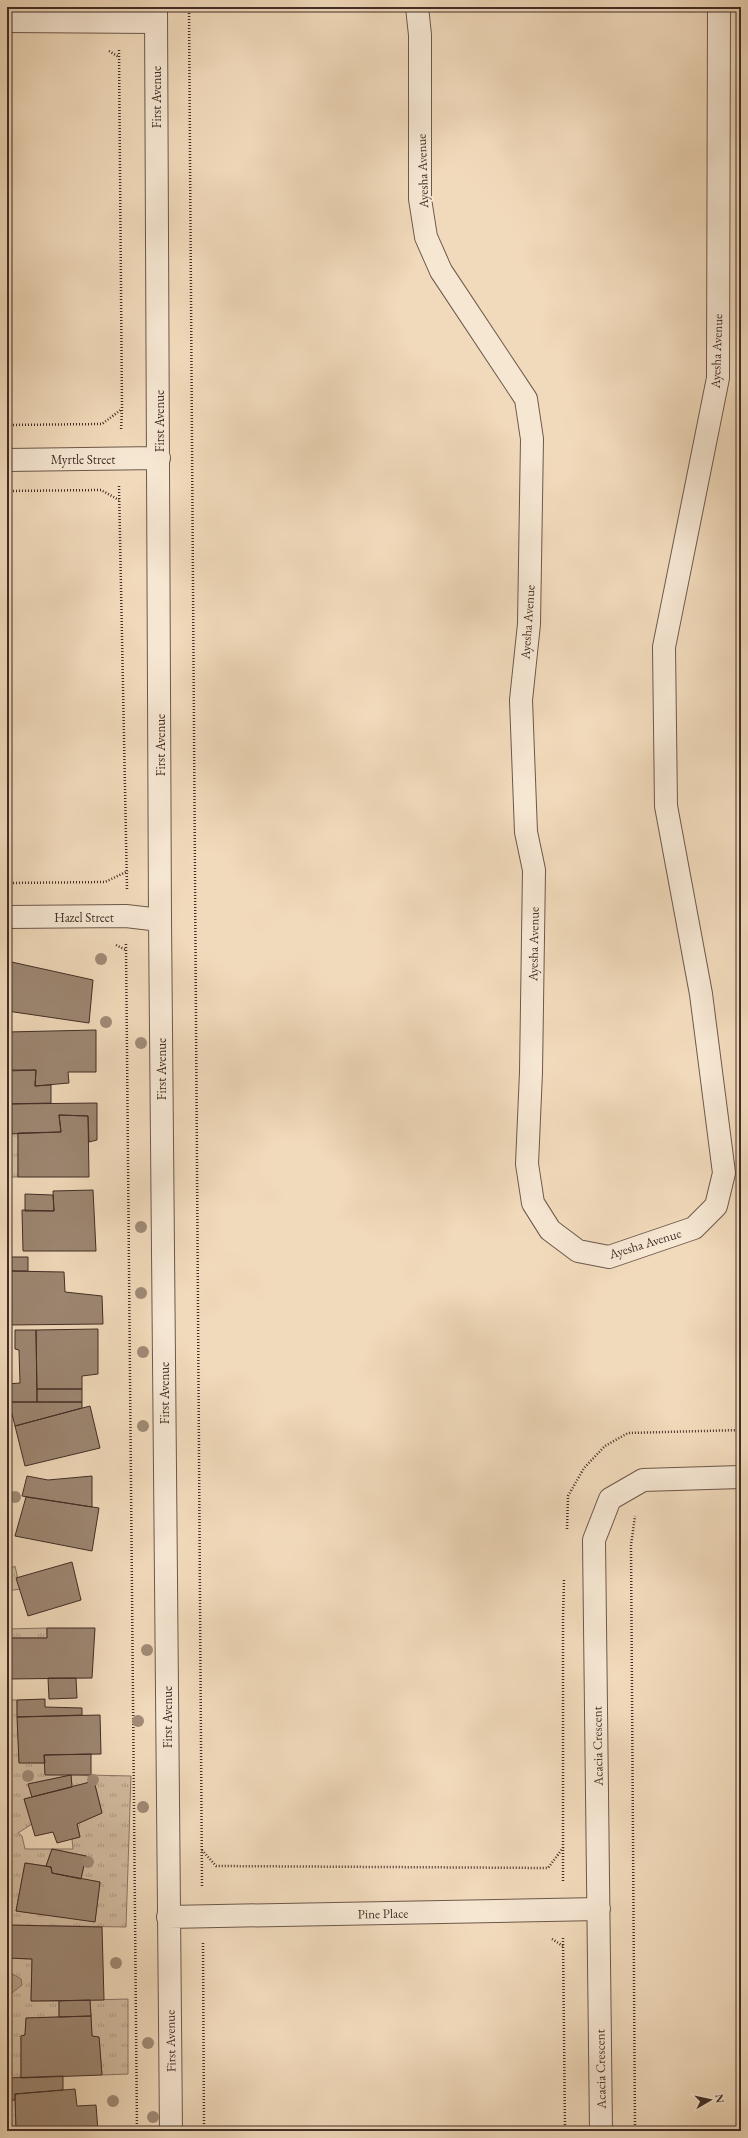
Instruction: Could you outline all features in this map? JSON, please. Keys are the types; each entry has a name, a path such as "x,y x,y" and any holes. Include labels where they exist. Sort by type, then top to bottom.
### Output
{"street":[{"name":"Ayesha Avenue","path":"417,7 420,35 420,198 426,237 441,271 526,399 532,439 530,624 521,700 526,832 534,870 531,1072 527,1164 534,1203 550,1230 578,1251 609,1257 694,1228 716,1206 724,1173 701,994 666,806 664,647 718,378 718,7"},
{"path":"7,21 119,22 156,14"},
{"name":"First Avenue","path":"156,14 160,920 171,2131"},
{"name":"Myrtle Street","path":"7,460 159,458"},
{"name":"Hazel Street","path":"7,917 126,916 160,920"},
{"name":"Acacia Crescent","path":"601,2131 594,1540 610,1500 643,1480 741,1477"},
{"name":"Pine Place","path":"168,1917 599,1909"}],"path":[{"path":"189,7 204,2131"},
{"path":"119,22 122,409 118,459 128,871 126,916 137,2131"},
{"path":"7,425 102,424 122,409"},
{"path":"7,491 101,490 119,500"},
{"path":"7,883 105,882 128,871"},
{"path":"634,2131 632,1545 636,1514"},
{"path":"202,1850 216,1866 548,1868 563,1848"},
{"path":"563,1946 565,2131"}],"green space":[{"path":"18,1133 18,1177 7,1177 7,1134"},
{"path":"15,1566 20,1589 7,1591 7,1571"},
{"path":"47,1628 47,1638 7,1638 7,1629"},
{"path":"7,1700 17,1700 19,1762 45,1763 45,1774 131,1776 126,1927 7,1925","holes":["71,1775 72,1787 94,1781 102,1813 77,1824 80,1837 72,1839 73,1849 25,1849 22,1836 18,1833 32,1824 24,1799 32,1797 28,1784","52,1849 86,1856 81,1879 100,1882 95,1921 16,1911 25,1863 46,1866"]},
{"path":"7,1958 32,1959 31,2001 59,2001 59,2017 26,2018 25,2035 21,2036 21,2078 7,2078"},
{"path":"128,1999 128,2074 102,2075 99,2038 92,2036 90,2000"},
{"path":"7,2100 15,2100 16,2131 7,2131"}],"shaded area":[{"path":"7,1971 21,1979 22,1985 12,1993 7,1993"}],"building":[{"path":"7,961 93,980 89,1023 7,1011"},
{"path":"96,1030 96,1072 68,1072 69,1083 35,1086 36,1070 10,1070 7,1032"},
{"path":"36,1070 35,1086 51,1085 51,1103 7,1104 7,1071"},
{"path":"97,1103 97,1140 89,1142 88,1116 59,1115 61,1132 7,1134 7,1104"},
{"path":"59,1115 88,1116 89,1177 18,1177 18,1133 61,1132"},
{"path":"93,1190 96,1251 23,1251 22,1210 54,1211 53,1191"},
{"path":"25,1194 53,1195 54,1211 25,1211"},
{"path":"7,1257 28,1257 28,1271 7,1271"},
{"path":"7,1271 64,1272 65,1292 102,1296 103,1324 7,1325"},
{"path":"98,1329 98,1374 82,1376 82,1389 37,1389 36,1330"},
{"path":"15,1330 36,1330 37,1402 7,1402 7,1384 20,1383 19,1350 15,1349"},
{"path":"37,1389 82,1389 82,1402 37,1402"},
{"path":"9,1402 82,1402 82,1408 15,1426"},
{"path":"90,1406 100,1448 25,1466 15,1426"},
{"path":"27,1476 48,1480 92,1476 92,1507 22,1496"},
{"path":"26,1497 99,1508 92,1551 15,1536"},
{"path":"72,1562 81,1600 28,1616 16,1578"},
{"path":"47,1628 95,1628 92,1678 7,1679 7,1638 47,1638"},
{"path":"48,1678 76,1678 77,1698 49,1699"},
{"path":"45,1699 45,1707 82,1708 82,1715 17,1717 17,1700"},
{"path":"100,1715 101,1754 44,1755 45,1763 19,1763 17,1717"},
{"path":"91,1754 91,1775 45,1775 44,1755"},
{"path":"71,1775 72,1787 32,1797 28,1784"},
{"path":"94,1781 102,1813 77,1824 80,1837 57,1843 53,1832 35,1836 24,1799"},
{"path":"52,1849 86,1856 81,1879 52,1873 51,1867 46,1866"},
{"path":"25,1863 51,1867 52,1873 100,1882 95,1922 16,1911"},
{"path":"7,1925 102,1927 104,2000 31,2001 32,1959 7,1958"},
{"path":"90,2000 91,2016 59,2017 59,2001"},
{"path":"91,2016 92,2036 99,2037 102,2075 21,2078 21,2036 25,2035 26,2018"},
{"path":"63,2076 63,2090 15,2094 15,2100 7,2100 7,2078"},
{"path":"75,2089 77,2106 96,2105 98,2131 16,2131 15,2094"}]}
